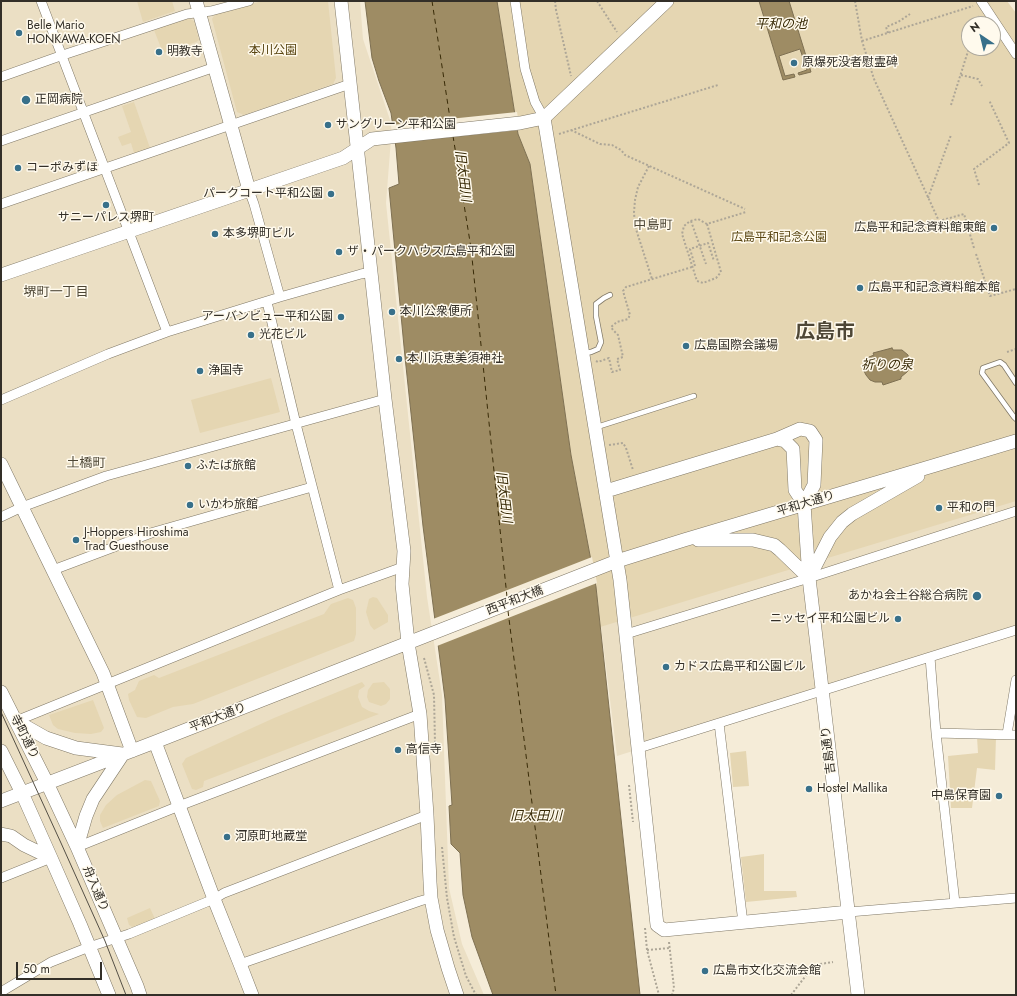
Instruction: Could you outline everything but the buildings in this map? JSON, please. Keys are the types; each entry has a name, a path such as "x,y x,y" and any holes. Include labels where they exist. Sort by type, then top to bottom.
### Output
{"street":[{"path":"41,1 167,332"},
{"path":"1,77 62,55 187,14 198,7 211,11 249,1"},
{"path":"341,1 385,399 404,551 402,584 408,643 420,714 431,898 437,930 448,968 458,995"},
{"path":"515,1 525,69 535,102 544,118 620,580 657,925 664,930 848,912 1016,898"},
{"path":"1,275 343,158 372,139 520,123 544,118 667,1"},
{"path":"982,2 1016,54"},
{"path":"198,7 280,298"},
{"path":"1,141 215,67"},
{"path":"1,204 350,84"},
{"path":"1,400 108,354 167,332 371,272"},
{"path":"267,302 296,424 339,590"},
{"path":"1,517 22,507 106,476 385,399"},
{"path":"606,492 777,439 800,429 810,431 816,440 814,485 804,504 795,490 793,449 785,441 777,439"},
{"name":"平和大通り","path":"596,569 684,540 1016,441"},
{"path":"1,464 103,673 128,752"},
{"path":"809,578 830,537 842,522 852,514 936,465"},
{"path":"53,570 154,532 312,487"},
{"name":"吉島通り","path":"804,504 809,578 858,995"},
{"path":"626,634 1016,514"},
{"path":"684,540 753,540 774,545 809,578"},
{"path":"16,721 339,590 403,566"},
{"name":"西平和大橋","path":"433,633 596,569"},
{"path":"639,748 1016,630"},
{"name":"平和大通り","path":"1,801 433,633"},
{"path":"930,657 936,733 955,903"},
{"path":"936,733 1012,734 1016,680"},
{"name":"寺町通り","path":"1,692 48,783"},
{"path":"77,847 179,806 420,714"},
{"path":"16,721 46,738 76,748 128,752"},
{"path":"719,723 743,923"},
{"path":"155,742 252,995"},
{"path":"1,751 22,793 51,858 109,995"},
{"path":"77,847 86,816 93,799 128,752"},
{"name":"舟入通り","path":"48,783 140,995"},
{"path":"1,992 51,962 89,947 129,934 214,899 224,893 427,815"},
{"path":"1,834 10,836 24,845 51,858"},
{"path":"1,878 51,858"},
{"path":"240,964 431,898"}],"lane":[{"path":"583,353 598,349 601,342 596,316 596,304 610,295"},
{"path":"1016,383 1004,365 1000,362 984,368 982,373 1016,419"},
{"path":"595,427 694,396"}],"path":[{"path":"555,1 572,78"},
{"path":"597,1 618,34"},
{"path":"855,1 862,41 874,79 939,221 964,214 974,248"},
{"path":"862,41 982,2"},
{"path":"888,33 886,27 898,22 910,14"},
{"path":"951,105 967,56"},
{"path":"961,75 978,79 982,86"},
{"path":"558,134 718,85"},
{"path":"979,185 974,169 1009,143 989,100"},
{"path":"571,130 600,144 612,145 621,150 625,155 745,211 707,224"},
{"path":"928,198 951,135"},
{"path":"649,166 638,188 634,212 635,226 652,280"},
{"path":"698,219 707,224 720,272 716,278 703,283 696,280 682,234 684,226 690,221 698,219"},
{"path":"691,221 706,264"},
{"path":"695,266 690,249 699,245 708,243 714,261"},
{"path":"976,254 990,296 1016,289"},
{"path":"595,360 598,362 608,358 612,372 620,370 617,359 623,357 618,335 611,327 617,322 628,319 630,316 623,291 626,287 692,267"},
{"path":"1007,352 1016,349"},
{"path":"606,445 623,443 633,470"},
{"path":"424,658 434,694 436,750"},
{"path":"442,846 447,898 454,937 466,976 476,995"},
{"path":"669,942 674,988 672,995"},
{"path":"647,950 670,948"},
{"path":"791,995 814,965 833,962"}],"shaded area":[{"path":"1,1 360,1 363,39 392,126 386,203 427,597 442,695 449,888 462,944 484,995 1,995"},
{"path":"1016,436 1016,630 617,756 594,570"}],"green space":[{"path":"137,1 172,1 175,11 143,22"},
{"name":"本川公園","path":"263,1 328,1 336,78 333,84 244,115 237,112 212,19 216,13"},
{"name":"広島平和記念公園","path":"497,1 1007,1 1016,13 1016,501 600,627 596,587 571,455 530,164 518,134"},
{"path":"188,18 194,21 199,40 163,53 154,30"},
{"path":"134,102 150,148 134,153 131,143 122,146 118,137 131,132 122,106"},
{"path":"271,378 280,412 200,433 191,400"},
{"path":"373,597 377,598 388,615 388,622 374,630 370,625 366,612 369,599"},
{"path":"348,598 353,600 356,608 356,634 354,641 193,704 173,707 146,718 137,717 129,700 128,694 135,690 139,681 154,675 159,678 324,614 331,604"},
{"path":"362,682 365,686 359,690 358,697 362,707 379,714 204,781 203,787 196,790 192,789 182,764 186,758 274,718"},
{"path":"384,682 390,689 390,699 386,704 381,706 369,702 367,697 368,690 373,683"},
{"path":"93,700 104,728 101,732 91,734 75,733 58,729 53,725 49,715"},
{"path":"977,737 996,737 995,770 977,768 972,808 951,808 948,756 978,753"},
{"path":"746,751 749,786 733,787 730,753"},
{"path":"145,780 151,781 160,801 159,806 103,828 100,821 100,815 106,805 117,795"},
{"path":"764,854 764,891 796,891 797,897 746,902 741,857"},
{"path":"150,908 155,919 133,927 129,925 127,918"}],"water":[{"name":"旧太田川","path":"365,1 497,1 518,134 530,164 571,455 596,587 640,995 493,995 472,937 463,895 460,853 451,844 449,806 452,805 445,699 423,526 389,188 399,184 396,148 391,113 372,58"},
{"name":"平和の池","path":"759,1 789,1 811,72 799,75 798,73 807,70 800,49 779,56 785,76 794,74 795,77 783,80"},
{"name":"祈りの泉","path":"892,348 893,350 902,350 908,355 910,367 907,372 901,377 901,379 883,385 882,382 870,380 864,371 866,361 869,357 874,355 873,353"}],"pier":[{"path":"517,112 520,130 393,143 391,125"},
{"path":"592,557 597,583 437,646 433,619"}],"ferry route":[{"path":"432,1 451,125"},
{"path":"453,136 471,248 507,597"},
{"path":"508,611 556,995"}],"tram line":[{"path":"1,712 105,941 126,995"}],"place":[{"name":"Belle Mario HONKAWA-KOEN","path":"19,33"},
{"name":"明教寺","path":"159,52"},
{"name":"原爆死没者慰霊碑","path":"794,63"},
{"name":"正岡病院","path":"26,100"},
{"name":"サングリーン平和公園","path":"328,125"},
{"name":"コーポみずほ","path":"18,168"},
{"name":"パークコート平和公園","path":"331,194"},
{"name":"サニーパレス堺町","path":"106,205"},
{"name":"広島平和記念資料館東館","path":"994,228"},
{"name":"本多堺町ビル","path":"215,234"},
{"name":"ザ・パークハウス広島平和公園","path":"339,252"},
{"name":"広島平和記念資料館本館","path":"860,288"},
{"name":"本川公衆便所","path":"392,312"},
{"name":"アーバンビュー平和公園","path":"341,317"},
{"name":"光花ビル","path":"251,335"},
{"name":"広島国際会議場","path":"686,346"},
{"name":"本川浜恵美須神社","path":"399,359"},
{"name":"浄国寺","path":"200,371"},
{"name":"ふたば旅館","path":"188,466"},
{"name":"いかわ旅館","path":"190,505"},
{"name":"平和の門","path":"939,508"},
{"name":"J-Hoppers Hiroshima Trad Guesthouse","path":"76,540"},
{"name":"あかね会土谷総合病院","path":"977,596"},
{"name":"ニッセイ平和公園ビル","path":"898,619"},
{"name":"カドス広島平和公園ビル","path":"666,667"},
{"name":"高信寺","path":"398,750"},
{"name":"Hostel Mallika","path":"809,789"},
{"name":"中島保育園","path":"999,796"},
{"name":"河原町地蔵堂","path":"227,837"},
{"name":"広島市文化交流会館","path":"705,971"}],"district":[{"name":"中島町","path":"653,226"},
{"name":"堺町一丁目","path":"56,293"},
{"name":"広島市","path":"825,333"},
{"name":"土橋町","path":"86,464"}]}
